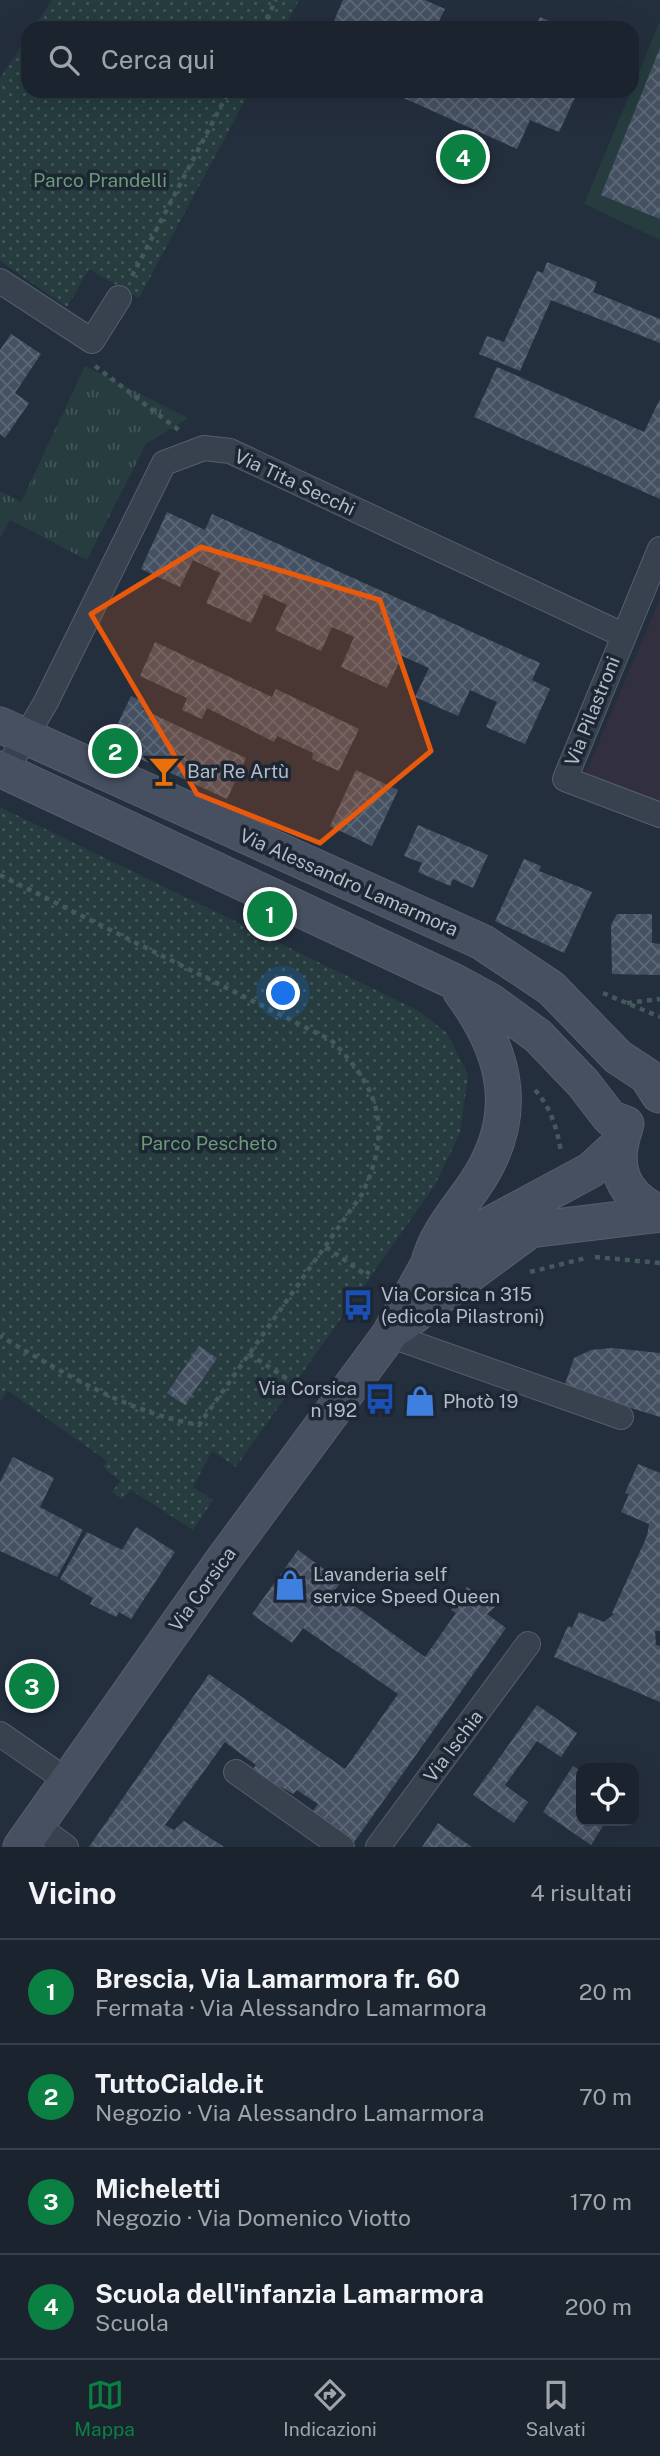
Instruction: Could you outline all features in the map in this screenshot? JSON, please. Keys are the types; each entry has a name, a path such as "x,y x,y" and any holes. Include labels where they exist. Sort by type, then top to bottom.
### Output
{"main road":[{"name":"Via Alessandro Lamarmora","path":"12,731 482,942 551,988 618,1057 647,1076 660,1095"},
{"path":"3,770 453,981 490,1002 538,1036 583,1083 623,1134 619,1167 626,1185 640,1204 660,1214"},
{"path":"428,1265 433,1242 483,1173 500,1135 505,1102 497,1050 482,1020 453,981"},
{"name":"Via Corsica","path":"29,1836 66,1780 389,1335 428,1265 487,1226 591,1170 623,1134 643,1103 660,1095"},
{"name":"Via Corsica","path":"389,1335 530,1230 660,1214"}],"street":[{"path":"0,281 92,341 119,298"},
{"path":"3,770 12,731 46,702 164,463 204,448"},
{"name":"Via Tita Secchi","path":"204,448 230,451 624,635"},
{"name":"Via Pilastroni","path":"660,549 565,779 660,815"},
{"path":"389,1335 621,1417"},
{"name":"Via Ischia","path":"378,1847 528,1644"},
{"path":"0,1734 66,1780"},
{"path":"236,1772 342,1847"},
{"path":"29,1836 66,1847"}],"path":[{"path":"266,21 276,0"},
{"path":"119,298 225,98"},
{"path":"92,341 83,356 114,383 204,448"},
{"path":"0,875 331,1040 350,1058 369,1084 379,1112 379,1139 373,1170 362,1194 199,1425 159,1418 88,1387 0,1336"},
{"path":"660,999 624,1003 660,1017"},
{"path":"539,1094 558,1131 561,1154"},
{"path":"326,1247 366,1275 369,1271"},
{"path":"524,1275 562,1262 598,1256 660,1264"},
{"path":"249,1354 333,1409"}],"highlighted area":[{"path":"201,547 380,600 431,751 320,843 197,794 91,614"}],"shaded area":[{"path":"660,599 660,808 584,777"}],"green space":[{"path":"52,0 299,0 288,21 38,21"},
{"path":"660,21 660,240 584,204 628,98 639,98 639,72"},
{"name":"Parco Prandelli","path":"21,46 21,98 246,98 139,298 89,269 67,307 0,261 0,78"},
{"path":"85,366 188,418 146,444 87,560 10,520 0,538 0,491 21,502"},
{"name":"Parco Pescheto","path":"0,807 417,1010 447,1033 468,1075 460,1133 435,1185 236,1467 212,1451 193,1487 213,1500 193,1530 131,1490 122,1499 112,1492 120,1481 103,1467 107,1461 7,1390 0,1402"}],"building":[{"path":"343,0 425,0 445,9 439,21 334,21"},
{"path":"660,48 660,219 601,195"},
{"path":"404,98 575,98 559,132 530,120 517,149"},
{"path":"547,262 597,282 593,292 660,319 660,343 551,300 520,371 479,354 487,336 504,342 537,271 543,273"},
{"path":"11,334 41,354 15,393 29,403 5,438 0,434 0,350"},
{"path":"497,367 644,432 660,399 660,499 474,417"},
{"path":"167,512 205,530 212,514 540,663 532,680 550,689 525,744 486,727 497,702 470,690 458,716 415,697 429,668 402,656 387,688 341,667 354,637 332,627 321,651 275,630 287,605 264,594 251,623 206,603 220,573 193,560 180,587 141,569"},
{"path":"155,642 272,697 276,689 359,729 339,771 312,759 313,753 277,736 274,742 207,708 202,719 182,710 187,698 140,676"},
{"path":"131,696 146,703 142,709 246,758 227,799 108,744"},
{"path":"356,770 398,790 372,846 330,826"},
{"path":"418,825 488,855 473,888 453,879 450,886 418,872 422,863 404,856"},
{"path":"524,859 541,866 539,871 592,892 564,953 495,921"},
{"path":"617,914 652,914 652,943 660,944 660,975 612,974 611,925"},
{"path":"199,1346 217,1358 185,1405 167,1393"},
{"path":"612,1348 660,1353 660,1417 564,1387 574,1358 591,1350"},
{"path":"13,1457 54,1478 40,1507 83,1530 57,1577 0,1551 0,1482"},
{"path":"638,1464 660,1473 660,1631 655,1631 656,1645 660,1646 660,1702 554,1657 568,1626 572,1628 579,1612 604,1622 614,1614 612,1613 647,1536 649,1524 621,1512 629,1494 625,1493"},
{"path":"136,1527 175,1552 131,1619 119,1612 116,1617 90,1604 93,1598 60,1579 87,1532 122,1550"},
{"path":"298,1550 341,1582 334,1591 425,1657 456,1613 451,1610 467,1587 495,1607 487,1614 506,1628 352,1845 331,1831 335,1827 313,1811 318,1804 297,1790 293,1794 281,1787 278,1791 252,1770 256,1765 225,1742 165,1825 174,1830 184,1821 224,1847 89,1847 209,1674 345,1769 398,1694 303,1628 292,1643 252,1614"},
{"path":"537,1705 577,1733 561,1757 537,1741 505,1785 528,1802 514,1823 473,1795"},
{"path":"573,1766 576,1768 576,1826 603,1826 591,1845 543,1812"},
{"path":"438,1823 472,1847 422,1847"}],"place":[{"name":"Scuola dell'infanzia Lamarmora","path":"463,157"},
{"name":"TuttoCialde.it","path":"115,751"},
{"name":"Bar Re Artù","path":"164,771"},
{"name":"Brescia, Via Lamarmora fr. 60","path":"270,914"},
{"name":"Via Corsica n 315 (edicola Pilastroni)","path":"358,1305"},
{"name":"Via Corsica n 192","path":"380,1399"},
{"name":"Photò 19","path":"420,1401"},
{"name":"Lavanderia self service Speed Queen","path":"290,1585"},
{"name":"Micheletti","path":"32,1686"}]}
